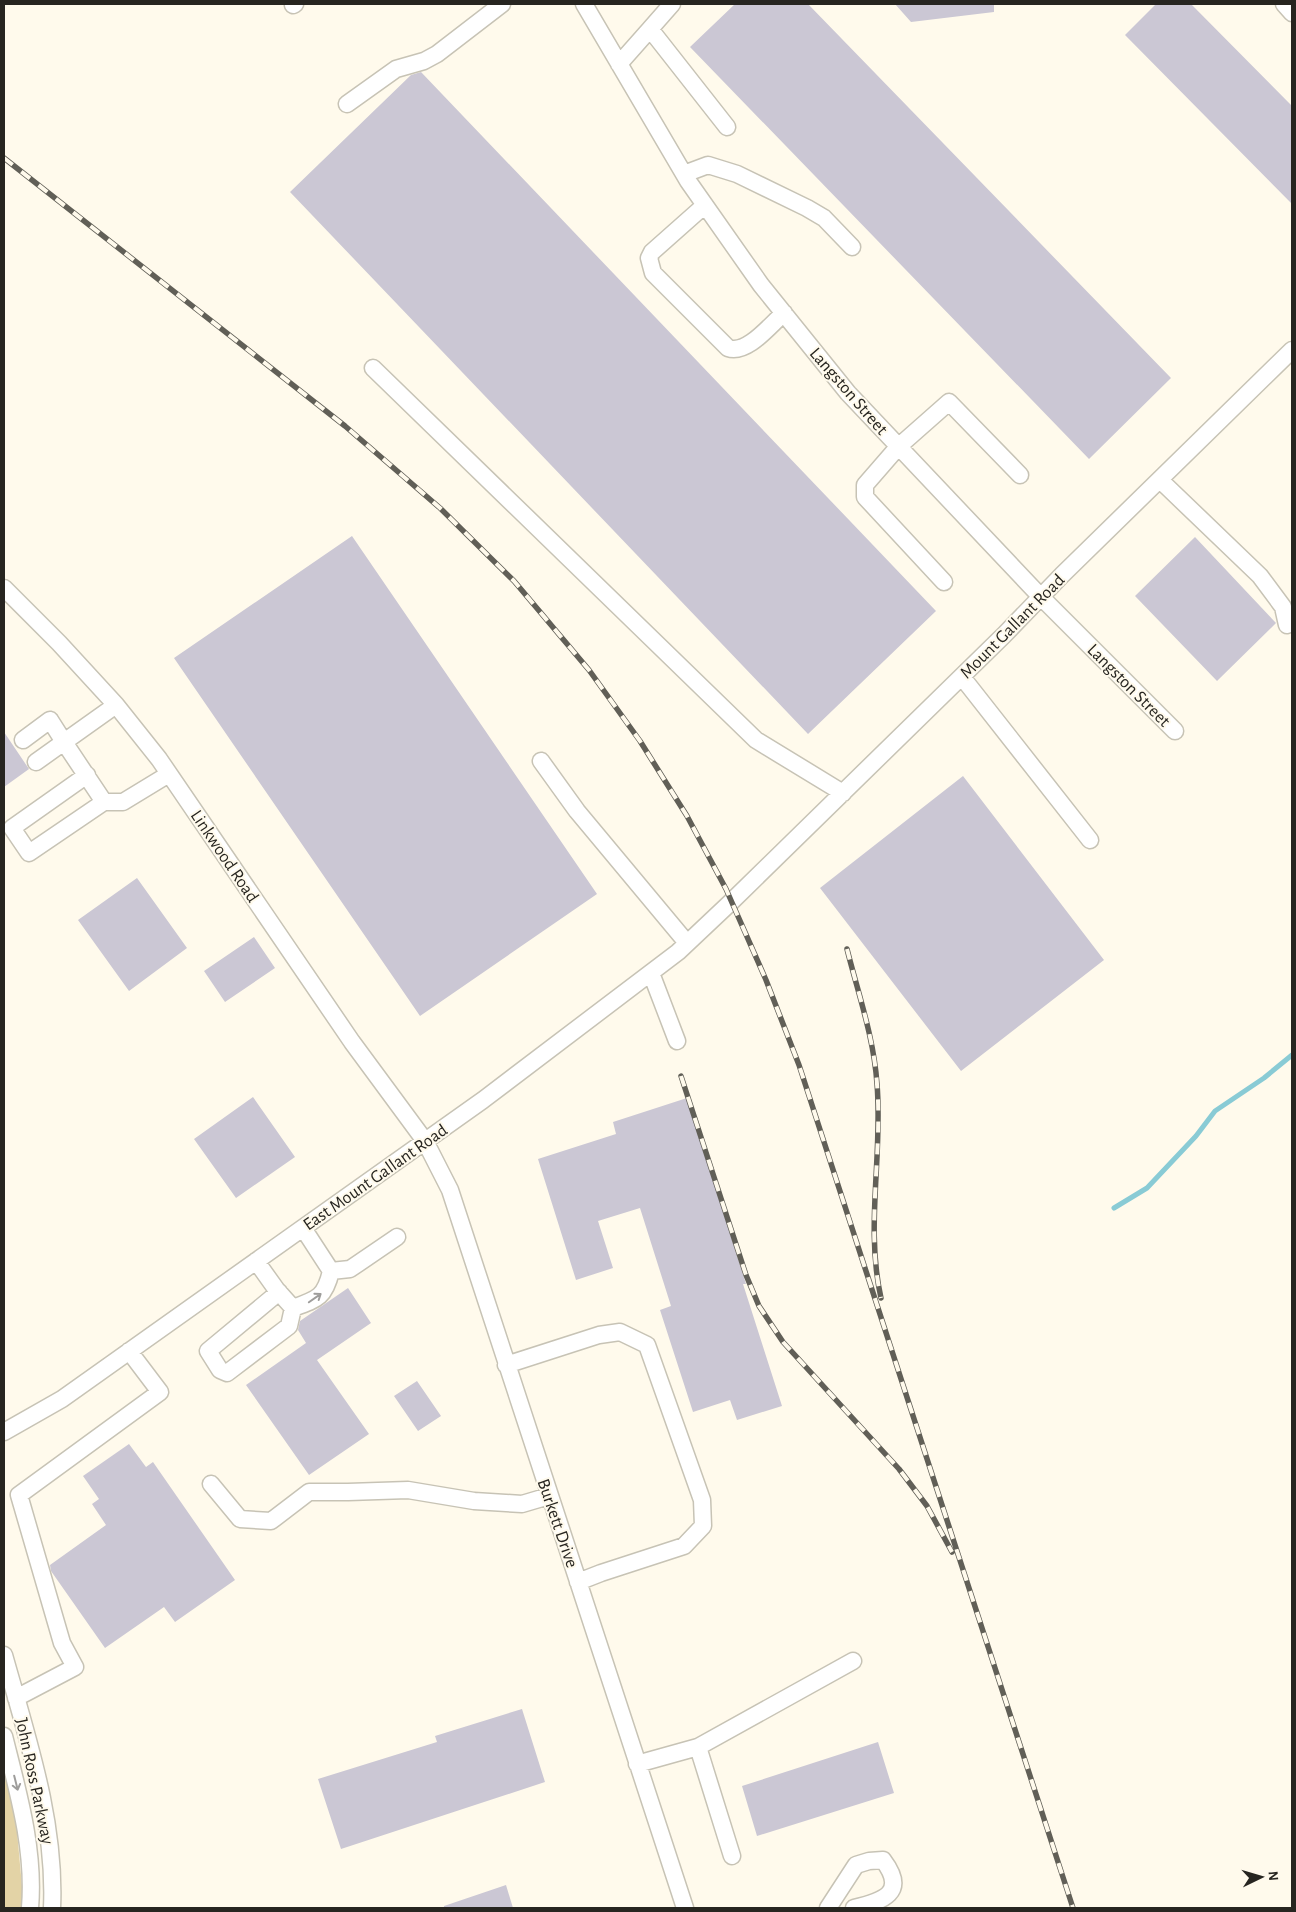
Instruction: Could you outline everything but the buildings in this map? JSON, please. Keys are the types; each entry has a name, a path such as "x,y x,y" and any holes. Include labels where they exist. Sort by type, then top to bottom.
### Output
{"street":[{"path":"347,104 396,69 424,61 437,54 502,4"},
{"name":"Langston Street","path":"584,4 684,174 761,285 848,394 1042,597 1175,731"},
{"path":"619,64 672,4"},
{"path":"1284,4 1292,12"},
{"path":"650,29 727,127"},
{"path":"684,174 708,165 737,174 824,218 852,247"},
{"path":"705,205 652,252 649,258 653,273 728,348 735,350 743,349 784,313"},
{"name":"Mount Gallant Road","path":"731,902 962,677 1292,350"},
{"path":"373,368 756,740 843,793"},
{"path":"944,582 865,497 865,485 898,447 949,402 1020,475"},
{"path":"1160,480 1260,576 1283,607 1287,625"},
{"name":"Linkwood Road","path":"4,588 59,642 116,705 169,774 346,1034 425,1141"},
{"path":"962,677 1090,840"},
{"path":"36,762 116,705"},
{"path":"23,740 50,720 104,802"},
{"path":"541,761 577,811 687,943"},
{"path":"87,775 12,828 29,854 104,802 123,802 169,774"},
{"name":"East Mount Gallant Road","path":"4,1432 62,1399 483,1100 651,973 731,902"},
{"path":"651,973 677,1041"},
{"name":"Burkett Drive","path":"425,1141 450,1190 685,1908"},
{"path":"293,1308 314,1300 327,1287 331,1271 303,1228"},
{"path":"331,1271 350,1269 397,1237"},
{"path":"256,1261 293,1308"},
{"path":"279,1292 208,1352 220,1370 227,1373 289,1326 293,1308"},
{"path":"506,1365 599,1335 620,1332 647,1345 702,1500 703,1526 684,1546 578,1582"},
{"path":"16,1698 75,1667 62,1643 19,1495 160,1392 130,1351"},
{"path":"211,1484 240,1519 270,1521 309,1492 408,1490 474,1501 522,1504 549,1496"},
{"name":"John Ross Parkway","path":"4,1655 42,1800 51,1849 52,1908"},
{"path":"637,1764 698,1747 853,1662"},
{"name":"John Ross Parkway","path":"4,1736 21,1805 29,1851 30,1908"},
{"path":"698,1747 732,1856"},
{"path":"828,1908 856,1864 883,1860 893,1875 893,1887 888,1895 878,1903 854,1908"}],"shaded area":[{"path":"4,1765 15,1810 24,1908 4,1908"}],"waterway":[{"path":"1114,1208 1147,1188 1196,1136 1215,1111 1264,1078 1292,1055"}],"railway":[{"path":"4,158 345,426 440,508 514,581 589,670 640,741 687,816 726,889 766,980 799,1065 1073,1908"},
{"path":"847,949 873,1050 877,1084 878,1137 874,1245 881,1298"},
{"path":"681,1076 746,1275 759,1306 783,1342 899,1469 927,1506 952,1552"}]}
